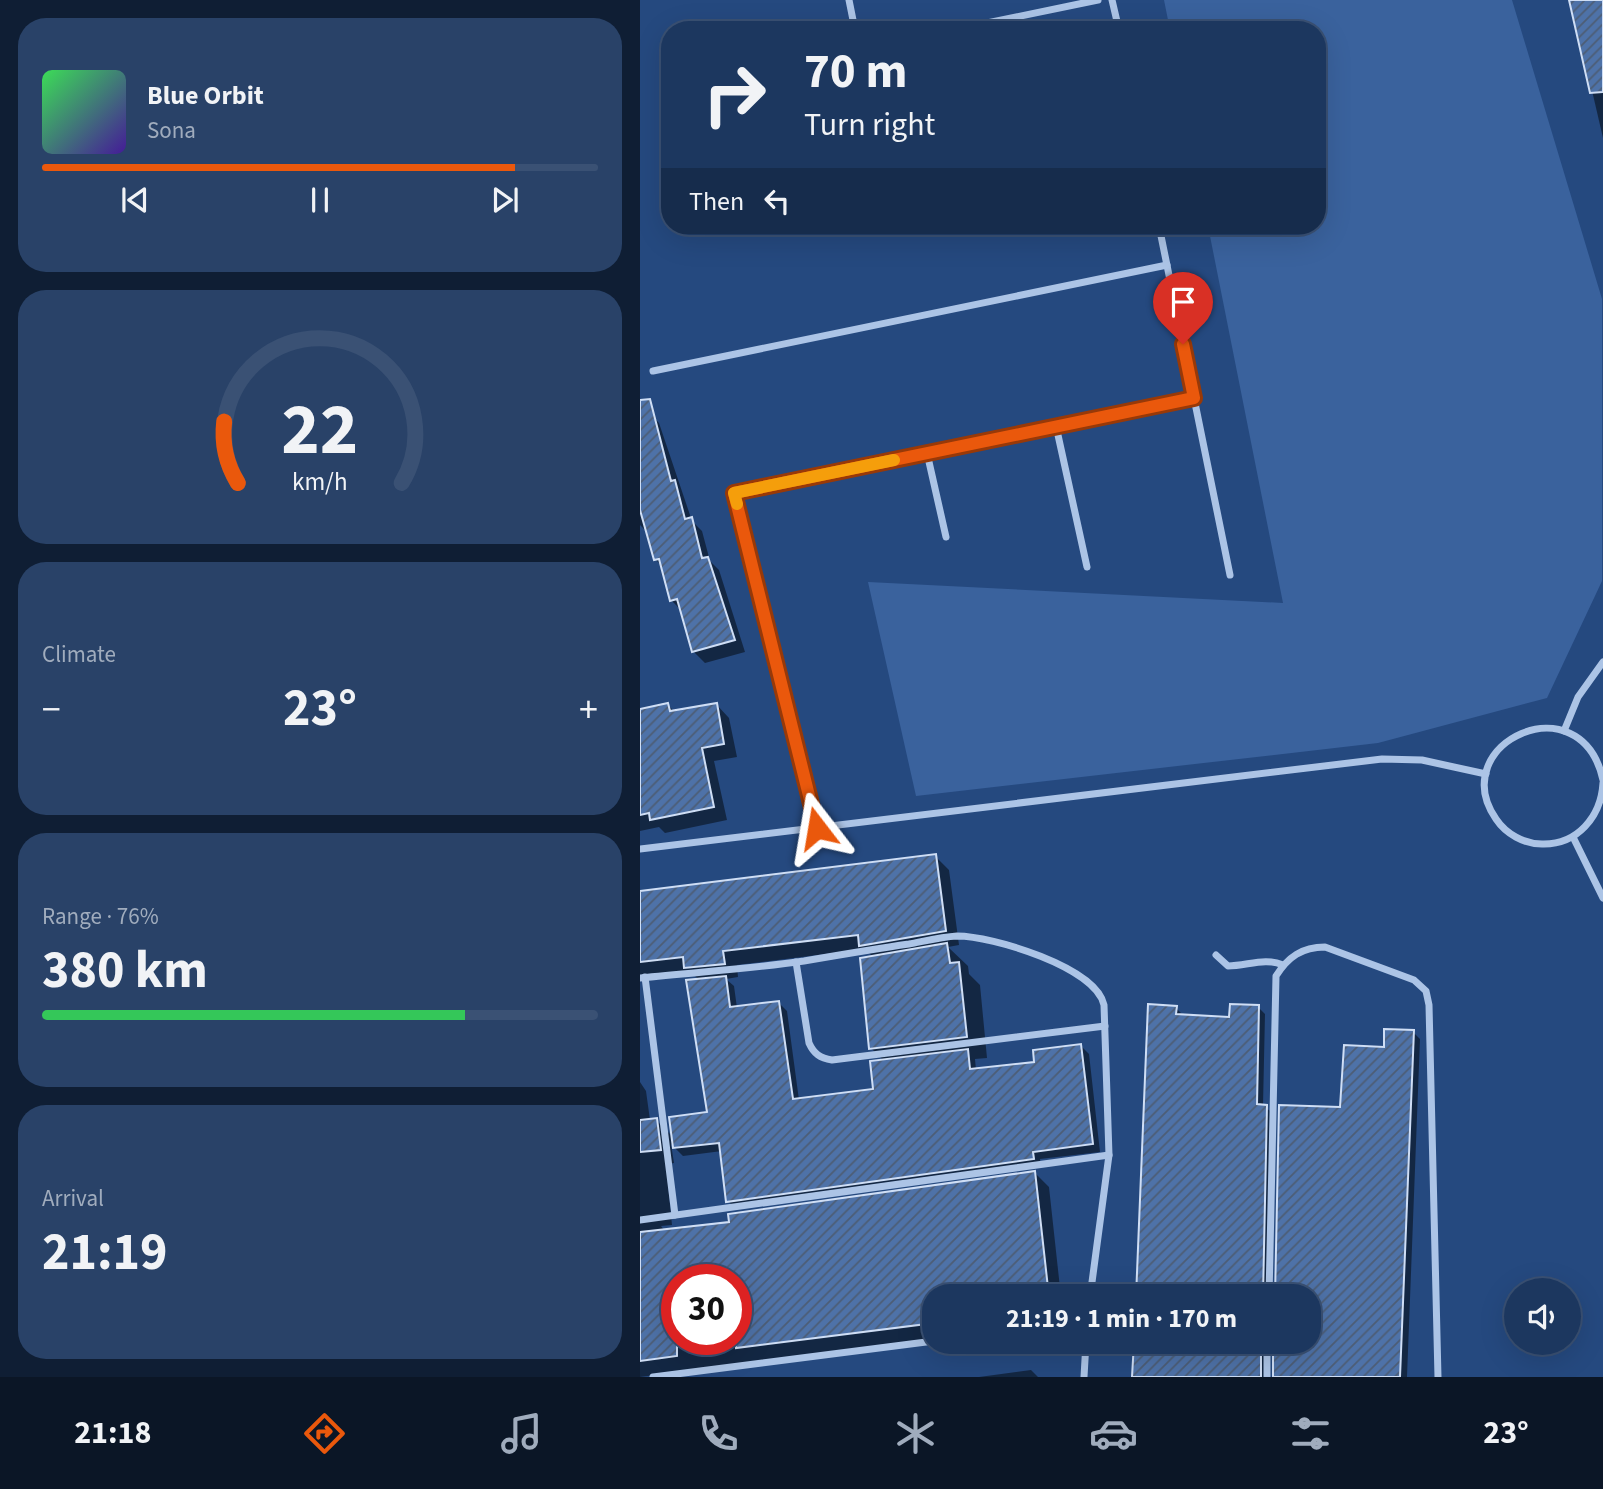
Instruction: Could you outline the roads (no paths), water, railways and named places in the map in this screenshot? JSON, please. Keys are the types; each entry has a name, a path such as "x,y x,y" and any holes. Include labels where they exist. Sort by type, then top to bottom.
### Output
{"street":[{"path":"849,0 853,21"},
{"path":"996,21 1098,0"},
{"path":"1112,0 1117,21"},
{"path":"1161,235 1230,575"},
{"path":"653,372 1167,265"},
{"path":"817,828 734,493 1194,398"},
{"path":"1056,426 1087,567"},
{"path":"927,453 946,537"},
{"path":"1564,731 1578,697 1602,662"},
{"path":"1547,727 1564,731 1591,750 1599,764 1602,782 1596,813 1573,837 1557,843 1524,841 1509,833 1489,807 1485,791 1486,774 1492,759 1515,735 1547,727"},
{"path":"640,849 1382,759 1422,760 1486,774"},
{"path":"1573,837 1602,898"},
{"path":"675,1215 643,978 796,962 956,936 992,940 1050,959 1089,984 1103,999 1110,1155 1092,1284"},
{"path":"1269,1284 1276,976 1283,965 1301,951 1325,947 1414,980 1426,990 1429,1005 1437,1377"},
{"path":"1216,955 1228,966 1257,962 1283,965"},
{"path":"796,962 809,1042 814,1052 832,1060 1105,1026"},
{"path":"640,1220 1110,1155"},
{"path":"653,1377 922,1343"},
{"path":"1084,1377 1085,1354"},
{"path":"1267,1377 1268,1354"}]}
